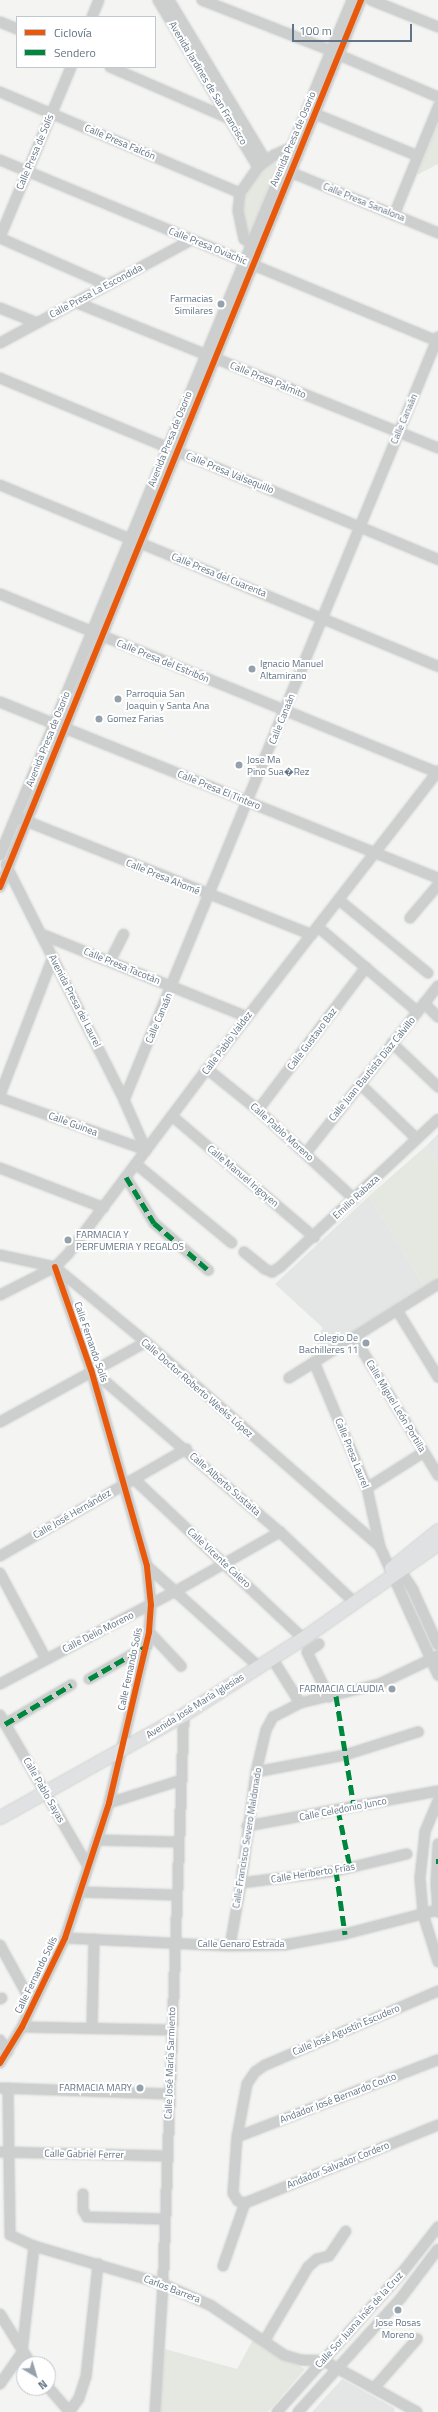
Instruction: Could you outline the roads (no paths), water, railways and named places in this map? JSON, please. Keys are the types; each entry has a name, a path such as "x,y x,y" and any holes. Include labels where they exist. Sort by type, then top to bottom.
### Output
{"main road":[{"name":"Avenida José María Iglesias","path":"393,1572 438,1530"},
{"name":"Avenida José María Iglesias","path":"0,1817 184,1714 304,1638 393,1572 438,1543"}],"street":[{"path":"92,16 99,0"},
{"name":"Avenida Jardines de San Francisco","path":"158,0 228,118 262,164"},
{"name":"Avenida Jardines de San Francisco","path":"169,0 262,164"},
{"path":"202,0 336,53 438,96"},
{"name":"Avenida Presa de Osorio","path":"255,248 290,172 298,144 315,114 352,0"},
{"name":"Avenida Presa de Osorio","path":"0,886 139,542 172,449 336,53 361,0"},
{"path":"371,0 438,27"},
{"path":"0,22 16,29"},
{"name":"Calle Presa de Solís","path":"0,238 71,68"},
{"path":"112,68 228,118"},
{"name":"Calle Presa Falcón","path":"0,92 240,193"},
{"path":"394,215 438,107"},
{"path":"315,114 418,156"},
{"name":"Avenida Presa de Osorio","path":"240,193 262,164 298,144"},
{"name":"Calle Presa Oviachic","path":"0,160 191,240 438,340"},
{"name":"Calle Presa Sanalona","path":"290,172 438,233"},
{"path":"240,193 240,226 244,239 255,248"},
{"path":"0,238 107,285"},
{"name":"Calle Presa La Escondida","path":"0,342 191,240"},
{"name":"Calle Presa Palmito","path":"75,302 438,448"},
{"path":"0,308 36,323"},
{"name":"Calle Canaán","path":"124,1100 210,896 359,526 438,340"},
{"name":"Calle Presa Valsequillo","path":"0,378 438,559"},
{"name":"Avenida Presa de Osorio","path":"0,854 52,723 129,538 172,449"},
{"name":"Calle Presa del Cuarenta","path":"0,486 322,617 438,666"},
{"name":"Calle Presa del Estribón","path":"0,594 437,772"},
{"name":"Calle Presa El Tintero","path":"0,702 438,878"},
{"name":"Calle Pablo Valdez","path":"0,1295 55,1267 104,1208 207,1069 315,931 373,852 437,772"},
{"name":"Calle Presa Ahomé","path":"16,816 210,896 315,931 421,1007 438,1017"},
{"name":"Avenida Presa del Laurel","path":"0,854 124,1100 146,1150"},
{"path":"410,918 438,885"},
{"path":"338,900 428,973"},
{"name":"Calle Presa Tacotán","path":"41,934 247,1017"},
{"path":"110,961 124,934"},
{"path":"0,1096 53,957"},
{"name":"Calle Gustavo Baz","path":"258,1110 366,967"},
{"name":"Calle Juan Bautista Díaz Calvillo","path":"306,1153 438,986"},
{"path":"392,1043 438,1087"},
{"name":"Calle Pablo Moreno","path":"207,1069 258,1110 354,1199"},
{"path":"360,1084 417,1139"},
{"name":"Calle Guinea","path":"0,1096 146,1150"},
{"name":"Calle Manuel Irigoyen","path":"172,1116 314,1237"},
{"name":"Emilio Rabaza","path":"244,1252 265,1269 272,1272 314,1237 438,1119"},
{"path":"136,1164 232,1242"},
{"path":"0,1168 104,1208"},
{"path":"126,1177 154,1223 208,1270"},
{"name":"Calle Doctor Roberto Weeks López","path":"0,1255 55,1267 146,1342 382,1550"},
{"name":"Calle Fernando Solís","path":"0,2063 22,2027 65,1938 109,1803 147,1646 151,1605 147,1566 130,1481 55,1267"},
{"path":"289,1378 438,1284"},
{"path":"397,1310 438,1377"},
{"name":"Calle Miguel León Portilla","path":"354,1337 438,1475"},
{"path":"0,1422 91,1370 146,1342"},
{"name":"Calle Presa Laurel","path":"314,1362 367,1488 382,1550"},
{"name":"Calle Alberto Sustaita","path":"91,1370 186,1449 280,1532 354,1602"},
{"name":"Calle José Hernández","path":"0,1556 186,1449"},
{"path":"367,1488 424,1452"},
{"name":"Calle Vicente Calero","path":"130,1481 224,1563 304,1638"},
{"name":"Calle Delio Moreno","path":"0,1684 151,1605 280,1532"},
{"path":"382,1550 435,1658 438,1675"},
{"path":"147,1566 258,1666"},
{"path":"393,1572 438,1645"},
{"path":"0,1573 46,1659"},
{"path":"149,1632 181,1666"},
{"path":"318,1644 307,1652 329,1698"},
{"path":"89,1680 147,1646"},
{"path":"272,1658 300,1703"},
{"name":"Calle Francisco Severo Maldonado","path":"230,1946 241,1883 247,1826 256,1772 266,1730 273,1717 300,1703 329,1698 379,1684 435,1658"},
{"path":"5,1724 71,1685"},
{"name":"Calle Pablo Sayas","path":"0,1714 88,1866"},
{"name":"Calle José María Sarmiento","path":"155,2412 163,2284 174,1944 184,1714"},
{"path":"256,1772 345,1755 418,1732"},
{"path":"109,1803 181,1780"},
{"name":"Calle Celedonio Junco","path":"247,1826 438,1791"},
{"path":"438,1801 426,1832 420,1878 423,1914 438,1962"},
{"path":"97,1840 178,1842"},
{"path":"438,1844 438,1911"},
{"name":"Calle Heriberto Frías","path":"241,1883 336,1871 407,1854"},
{"path":"80,1892 176,1895"},
{"name":"Calle Genaro Estrada","path":"65,1938 230,1946 284,1945 345,1934 438,1911"},
{"path":"92,2028 94,1939"},
{"path":"0,1945 33,2005"},
{"name":"Calle José Agustín Escudero","path":"237,2137 247,2084 255,2072 265,2065 438,1991"},
{"path":"22,2027 172,2030"},
{"path":"0,2040 8,2052"},
{"name":"Andador José Bernardo Couto","path":"237,2137 438,2060"},
{"path":"4,2153 4,2088 169,2094"},
{"name":"Andador Salvador Cordero","path":"242,2202 438,2125"},
{"path":"223,2266 242,2202 233,2193 237,2137"},
{"name":"Calle Gabriel Ferrer","path":"4,2153 167,2156"},
{"name":"Carlos Barrera","path":"4,2153 10,2235 34,2246 163,2284 210,2305 293,2358 324,2361 375,2386 417,2412"},
{"path":"83,2194 83,2210 87,2217 165,2219"},
{"name":"Calle Sor Juana Inés de la Cruz","path":"277,2412 401,2274 438,2227"},
{"path":"265,2340 312,2263 329,2256 346,2231"},
{"path":"0,2384 22,2352 34,2246"},
{"name":"Calle Sor Juana Inés de la Cruz","path":"298,2412 414,2283 438,2249"},
{"path":"56,2396 70,2412 79,2398 86,2377 98,2264"},
{"path":"401,2274 414,2283"},
{"path":"0,2314 25,2356"},
{"path":"375,2386 417,2339"}],"place":[{"name":"Farmacias Similares","path":"221,304"},
{"name":"Ignacio Manuel Altamirano","path":"252,669"},
{"name":"Parroquia San Joaquin y Santa Ana","path":"118,699"},
{"name":"Gomez Farias","path":"99,719"},
{"name":"Jose Ma Pino Sua�Rez","path":"239,765"},
{"name":"FARMACIA Y PERFUMERIA Y REGALOS","path":"68,1240"},
{"name":"Colegio De Bachilleres 11","path":"366,1343"},
{"name":"FARMACIA CLAUDIA","path":"392,1689"},
{"name":"FARMACIA MARY","path":"140,2088"},
{"name":"Jose Rosas Moreno","path":"398,2310"}]}
